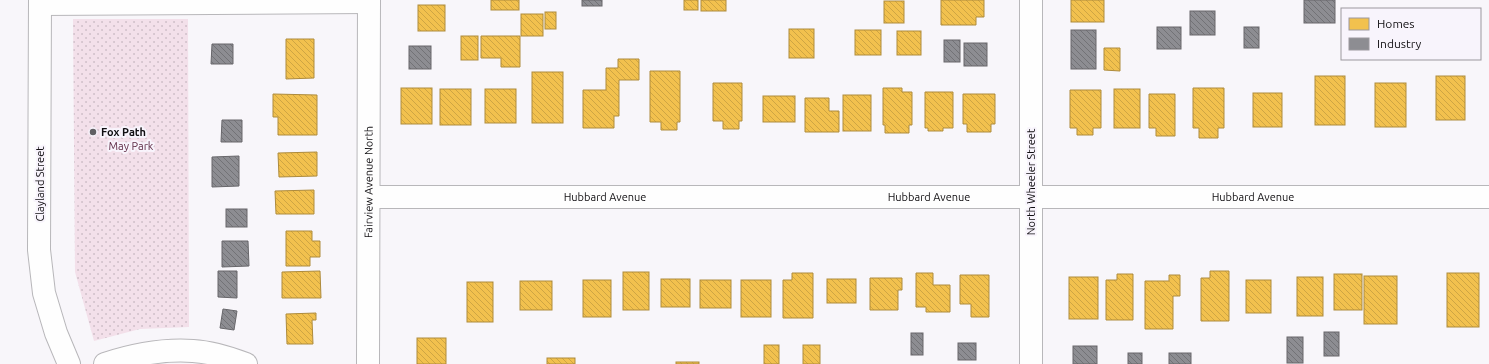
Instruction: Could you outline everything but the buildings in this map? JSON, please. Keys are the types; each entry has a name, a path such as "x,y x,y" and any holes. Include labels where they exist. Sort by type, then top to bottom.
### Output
{"street":[{"name":"North Wheeler Street","path":"1031,0 1031,364"},
{"path":"40,2 369,1"},
{"name":"Fairview Avenue North","path":"368,364 369,1"},
{"name":"Clayland Street","path":"40,2 39,250 44,293 56,333 69,364"},
{"name":"Hubbard Avenue","path":"369,197 1489,197"},
{"path":"105,364 124,358 154,353 193,350 246,364"}],"green space":[{"name":"May Park","path":"73,19 188,19 189,327 140,329 94,341 75,272"}],"place":[{"name":"Fox Path","path":"93,132"}]}
